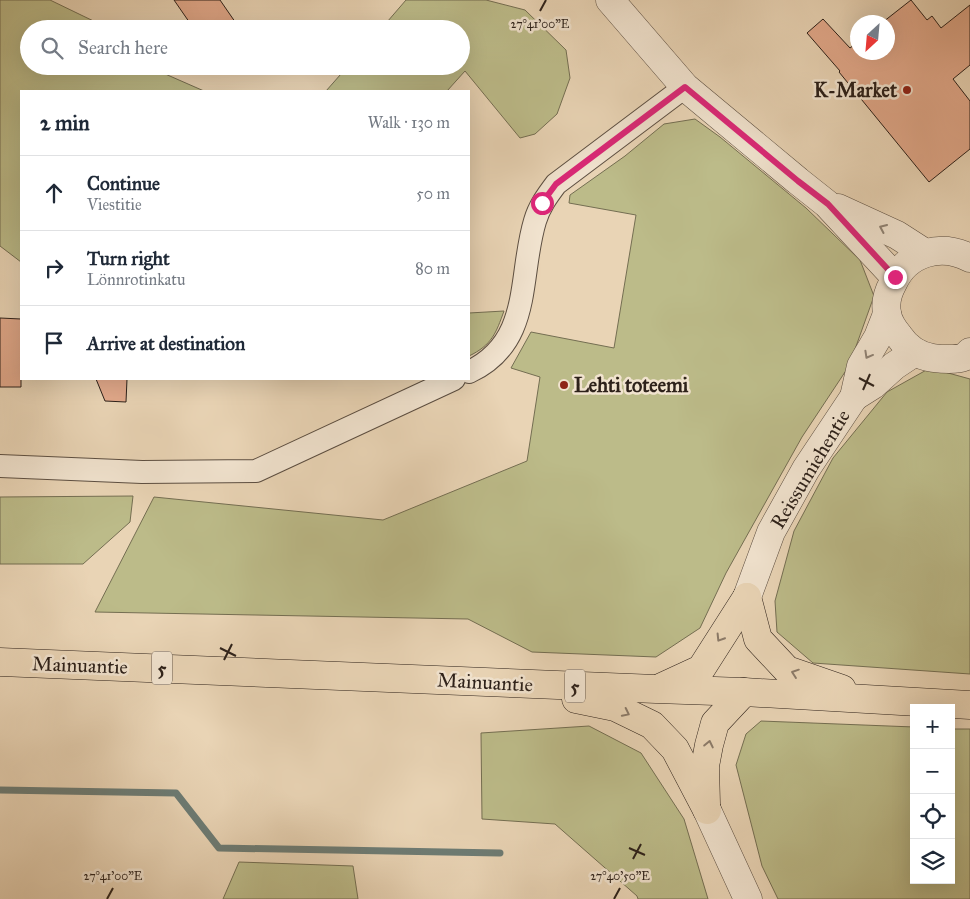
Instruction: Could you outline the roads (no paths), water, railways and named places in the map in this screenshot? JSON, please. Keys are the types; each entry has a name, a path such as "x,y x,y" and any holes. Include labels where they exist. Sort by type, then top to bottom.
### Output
{"highway":[{"path":"656,689 701,670 747,597"},
{"path":"747,597 758,639 787,670 874,700"},
{"name":"Mainuantie","path":"0,662 744,692 970,705"},
{"path":"494,683 615,707 652,725 675,749 706,810"},
{"path":"706,810 705,766 715,723 744,692"}],"street":[{"path":"610,0 685,87 828,204 895,277 914,258 970,242"},
{"path":"470,372 491,359 507,340 515,324 522,297 530,239 535,219 542,203 556,184 685,87"},
{"path":"828,204 932,252 953,251 970,258"},
{"name":"Reissumiehentie","path":"747,597 776,524 806,469 854,397 861,366 878,337 887,314 887,299 895,277"},
{"path":"887,314 894,330 904,344 915,352 941,359 968,357"},
{"name":"Reissumiehentie","path":"854,397 873,385 894,366 915,352"},
{"path":"0,466 142,472 256,471 452,380"},
{"path":"706,810 748,899"}],"waterway":[{"path":"0,790 176,793 219,848 500,853"}],"place":[{"name":"K-Market","path":"907,90"},
{"name":"Lehti toteemi","path":"564,385"}]}
